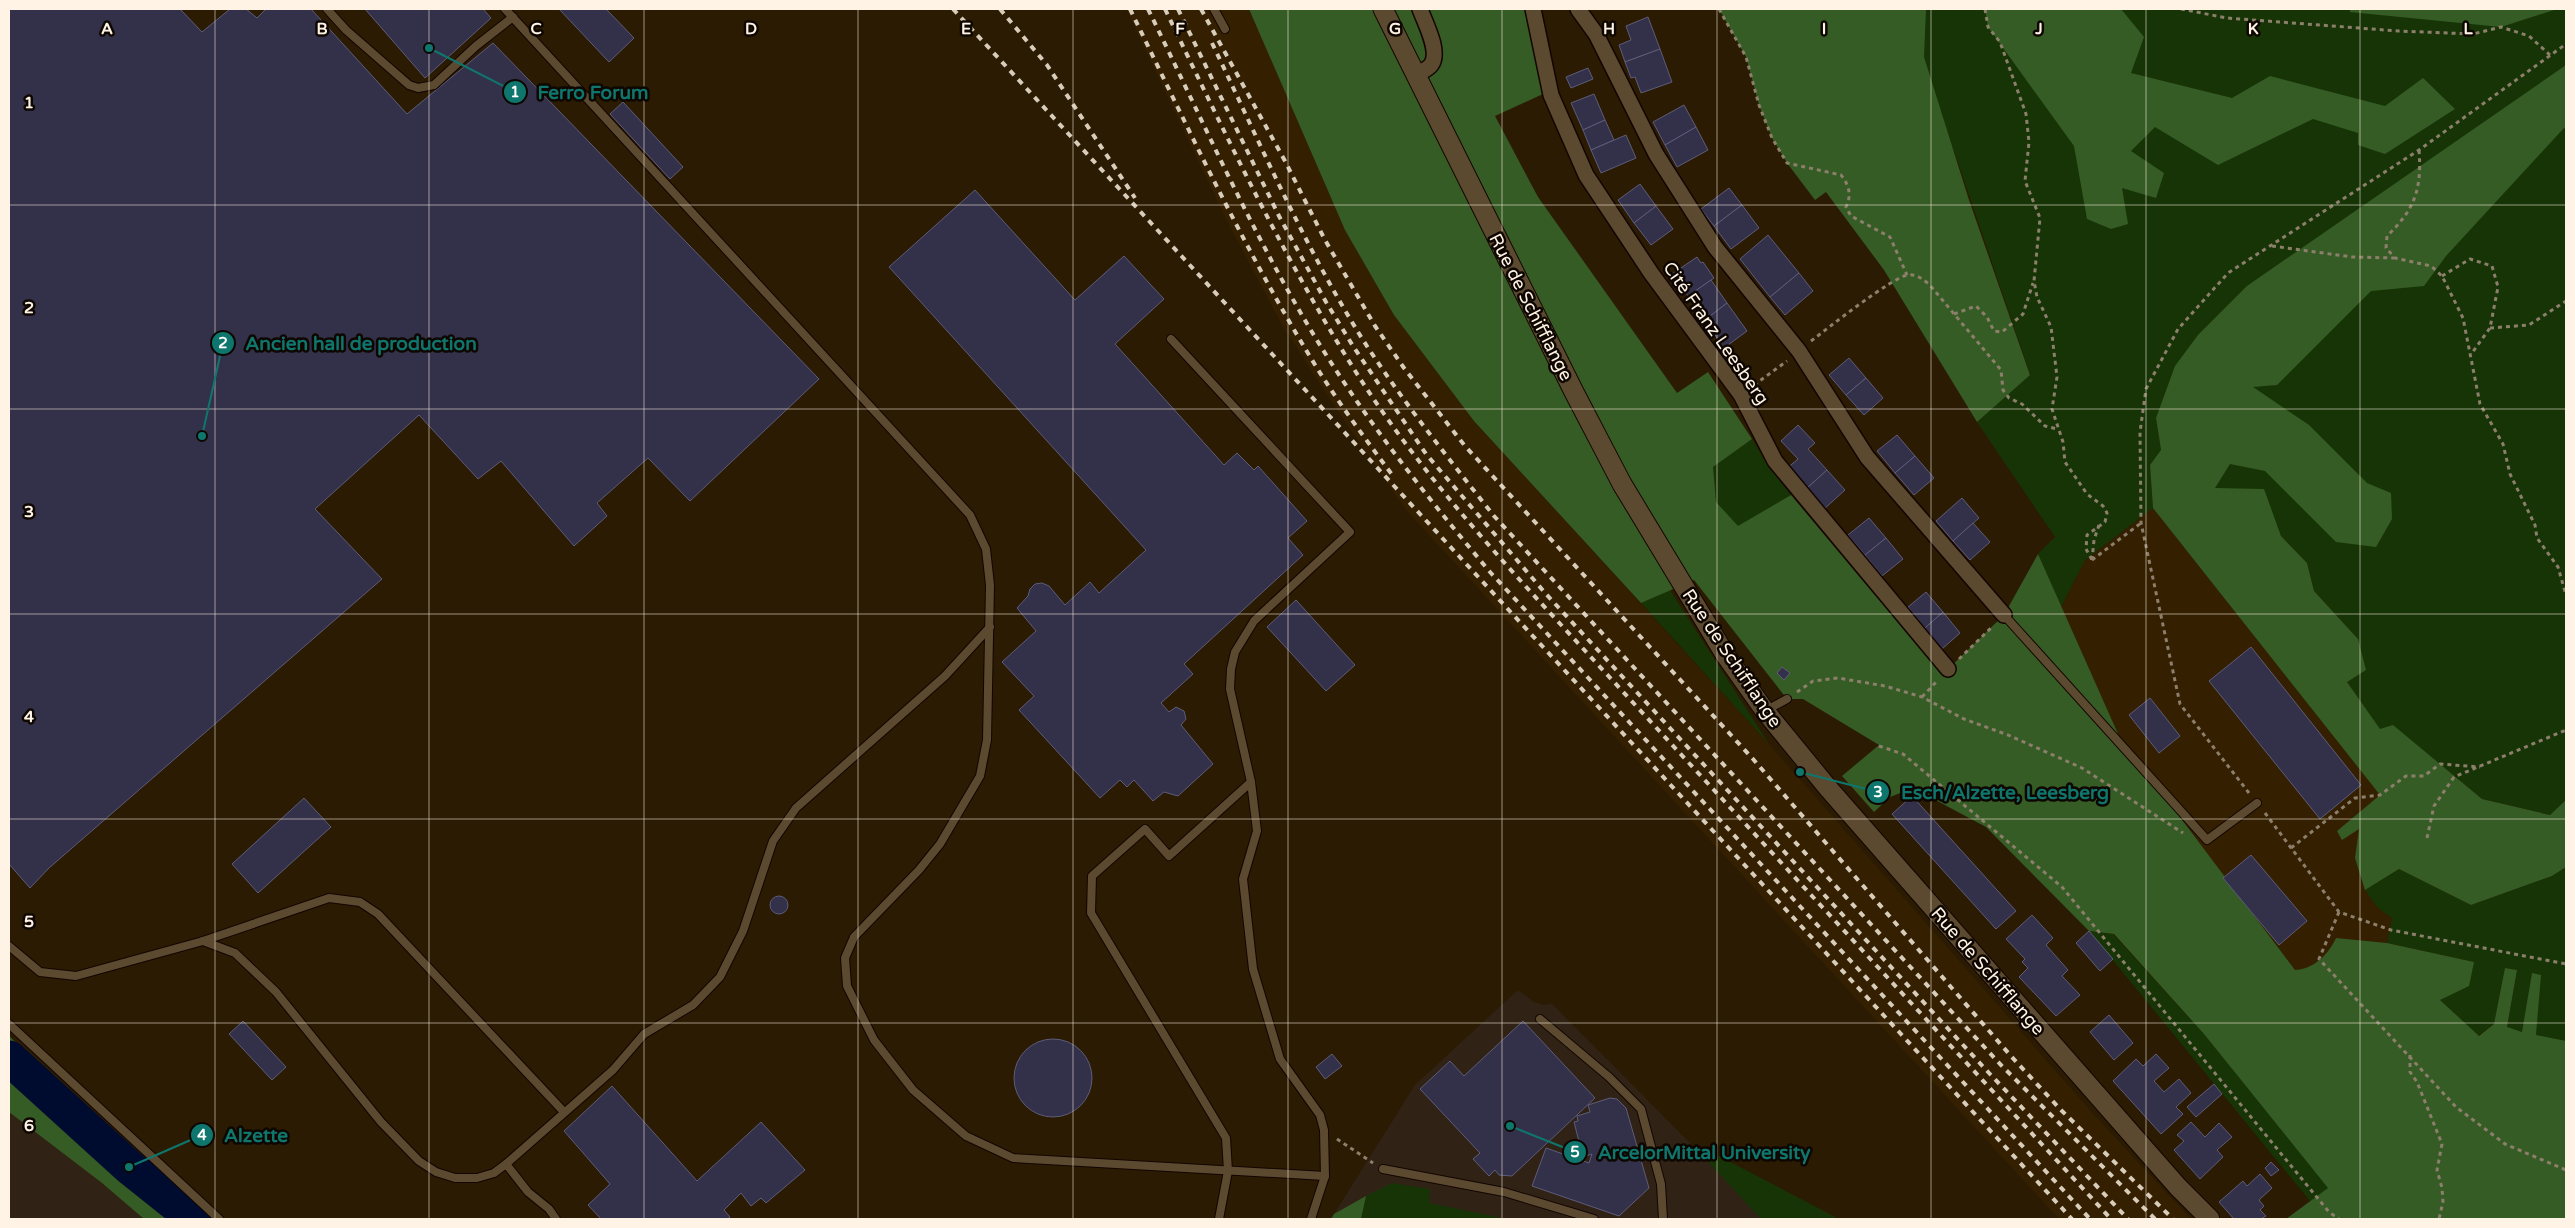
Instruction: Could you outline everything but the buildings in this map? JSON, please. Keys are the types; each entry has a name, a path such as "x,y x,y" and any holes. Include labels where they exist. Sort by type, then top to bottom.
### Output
{"street":[{"name":"Rue de Schifflange","path":"1383,9 1414,75 1622,484 1726,656 1765,711 1860,825 2178,1187 2210,1219"},
{"path":"1414,75 1430,67 1435,59 1420,9"},
{"name":"Cité Franz Leesberg","path":"1533,9 1551,95 1586,175 1651,273 1741,395 1775,461 1948,669"},
{"path":"1578,9 1596,34 1656,154 1715,246 1799,351 1867,457 2004,615"}],"lane":[{"path":"327,9 361,43 409,85 418,88 434,85 476,46 512,17"},
{"path":"505,9 970,516 986,549 990,585 990,627 987,740 980,776 940,844 919,870 854,937 845,958 847,986 874,1040 913,1090 966,1136 1013,1158 1325,1176"},
{"path":"1214,9 1225,28"},
{"path":"1171,339 1350,532 1254,621 1235,652 1231,669 1230,689 1251,782 1257,831 1243,879 1253,969 1280,1060 1320,1115 1324,1130 1325,1176 1311,1219"},
{"path":"2004,615 2207,840 2256,803"},
{"path":"203,941 235,953 276,992 381,1122 419,1161 436,1172 454,1178 477,1178 494,1173 614,1070 644,1034 693,1005 720,977 743,932 773,841 796,808 945,676 990,627"},
{"path":"1765,711 1787,699"},
{"path":"1219,1219 1228,1171 1226,1138 1091,913 1092,876 1145,829 1169,856 1251,782"},
{"path":"9,946 40,972 76,976 203,941 329,898 360,902 378,914 564,1112"},
{"path":"1540,1019 1609,1077 1641,1109 1660,1184 1663,1219"},
{"path":"9,1024 219,1219"},
{"path":"506,1164 528,1192 549,1209 556,1219"},
{"path":"1383,1170 1504,1192 1594,1219"}],"path":[{"path":"1719,9 1746,57 1759,105 1772,138 1786,162 1841,175 1847,182 1850,198 1846,207 1851,216 1890,237 1907,275"},
{"path":"1954,314 1976,306 1987,317 1994,331 2002,332 2023,314 2034,281 2040,218 2025,181 2029,142 2026,114 2000,42 1988,27 1984,9"},
{"path":"2181,9 2227,18 2398,31 2473,34 2501,26 2529,36 2550,55"},
{"path":"2566,44 2419,150 2228,273 2178,329 2146,388 2140,432 2141,524 2180,704 2339,912 2391,930 2566,964"},
{"path":"2394,258 2386,248 2386,236 2404,219 2414,202 2421,174 2419,150"},
{"path":"2272,246 2352,257 2394,258 2431,266 2442,276 2464,318 2480,404 2503,444 2510,474 2535,525 2537,538 2558,567 2566,595"},
{"path":"2442,276 2470,259 2492,266 2498,287 2490,328 2472,353"},
{"path":"1827,328 1907,275 1918,276 1929,284 2001,370 2003,390 2009,398 2022,404 2045,426 2057,429"},
{"path":"2034,281 2037,297 2051,327 2057,377 2052,409 2057,429 2063,442 2065,462 2087,494 2102,506 2107,513 2105,522 2087,535 2086,549 2092,560"},
{"path":"2490,328 2529,325 2566,301"},
{"path":"1741,395 1776,369"},
{"path":"2092,560 2141,524"},
{"path":"2092,560 2094,540 2099,525"},
{"path":"1971,647 2004,615"},
{"path":"1787,699 1813,681 1838,678 1885,686 1922,697 1964,720 2008,735 2082,768 2178,832 2207,840"},
{"path":"2427,838 2434,806 2454,778 2566,730"},
{"path":"1879,746 1903,754 2062,886 2323,1204 2339,1219"},
{"path":"2291,848 2355,798 2380,795 2406,776 2424,776 2440,764 2480,767"},
{"path":"2339,912 2319,959 2410,1054 2456,1107 2505,1144 2566,1170"},
{"path":"2410,1054 2410,1072 2418,1082 2442,1144 2437,1170 2442,1188 2443,1202 2439,1219"},
{"path":"1324,1130 1383,1170"}],"shaded area":[{"path":"1126,9 1249,9 1345,230 1394,315 1474,421 1769,744 2096,1117 2191,1219 2059,1219 1406,510 1335,407 1282,325 1226,219"},
{"path":"2153,508 2380,795 2337,831 2359,828 2378,908 2392,918 2387,943 2336,938 2330,951 2307,970 2295,970 2119,736 2061,607 2085,560"},
{"path":"1518,990 1534,1002 1543,1005 1552,1004 1699,1152 1713,1153 1839,1219 1331,1219 1415,1085"},
{"path":"9,1112 102,1183 144,1219 9,1219"}],"green space":[{"path":"1249,9 1525,9 1543,94 1495,116 1538,197 1677,393 1708,372 1752,439 1713,467 1716,502 1738,526 1791,495 1942,675 2004,615 2038,554 2119,736 2295,970 2308,967 2320,960 2336,938 2387,943 2474,962 2469,986 2440,1000 2479,1036 2494,1024 2505,968 2517,970 2507,1027 2522,1032 2532,973 2541,975 2536,1035 2566,1041 2566,1219 2286,1219 2328,1188 2204,1034 2114,934 2089,931 1986,827 1913,788 1890,797 1874,812 1842,776 1879,745 1803,699 1787,699 1694,580 1641,603 1474,421 1394,315 1345,230"},
{"path":"1719,9 1926,9 1924,57 1969,200 2030,375 1977,422 1884,270 1826,192 1815,200 1787,163 1772,138 1759,105 1746,57"},
{"path":"1877,9 2566,9 2566,821 2551,815 2482,799 2440,764 2380,730 2347,682 2358,639 2314,591 2307,563 2281,536 2274,517 2215,488 2161,406 2156,418 2161,451 2150,465 2153,508 2085,560 2061,607 2038,554 2055,537 1977,422 2030,374 1954,151"},
{"path":"1985,9 2121,9 2144,37 2131,73 2232,98 2270,76 2385,106 2423,78 2455,109 2385,154 2358,145 2358,133 2313,119 2218,165 2155,127 2131,151 2164,173 2156,198 2122,188 2128,224 2111,229 2087,219 2074,146 1988,27"},
{"path":"2350,9 2557,9 2501,27 2350,12"},
{"path":"2566,65 2566,129 2564,128 2446,256 2424,286 2371,291 2277,385 2253,387 2309,425 2367,483 2391,493 2392,519 2376,547 2336,542 2265,471 2230,464 2215,488 2264,489 2281,536 2307,563 2314,591 2358,639 2366,670 2347,682 2380,729 2393,725 2482,799 2550,815 2566,800 2566,867 2552,876 2471,905 2399,869 2365,890 2355,858 2359,829 2342,840 2337,831 2380,795 2153,508 2150,465 2161,450 2156,418 2175,366 2198,335 2247,286"},
{"path":"1752,439 1767,464 1791,495 1738,527 1716,502 1712,467"},
{"path":"1670,590 1769,744 1641,603"},
{"path":"2566,867 2566,1043 2536,1035 2540,975 2532,974 2523,1032 2507,1028 2517,970 2506,968 2494,1024 2478,1036 2440,1000 2474,962 2387,943 2392,918 2378,908 2365,890 2399,869 2471,905 2552,876"},
{"path":"2089,931 2113,934 2204,1034 2329,1188 2311,1202"},
{"path":"9,1036 207,1219 144,1219 102,1183 9,1112"},
{"path":"1699,1152 1713,1153 1839,1219 1761,1219"},
{"path":"1392,1183 1430,1189 1429,1203 1507,1219 1361,1219 1366,1196"},
{"path":"1366,1196 1361,1219 1331,1219 1334,1214"}],"waterway":[{"path":"9,1058 129,1167 194,1219"}],"railway":[{"path":"953,9 2072,1219"},
{"path":"1000,9 1047,65 1135,198"},
{"path":"1130,9 1219,191 1291,325 1326,382 1393,476"},
{"path":"1148,9 1234,188 1304,319 1348,389 1407,469 1490,572 2090,1219"},
{"path":"1165,9 1257,198 1307,290 1361,380 1423,467 1539,601 2111,1219"},
{"path":"1178,9 1279,216 1326,302 1353,346 1426,454 1546,594 1989,1073 2128,1219"},
{"path":"1201,9 1285,161 1325,240 1375,326 1404,368 1465,446 1753,759 2010,1055 2061,1110 2173,1219"},
{"path":"1212,43 1283,194 1321,268 1363,340 1394,386 1494,516 2000,1064 2155,1219"}],"place":[{"name":"Ferro Forum","path":"429,48"},
{"name":"Ancien hall de production","path":"202,436"},
{"name":"Esch/Alzette, Leesberg","path":"1800,772"},
{"name":"ArcelorMittal University","path":"1510,1126"},
{"name":"Alzette","path":"129,1167"}]}
